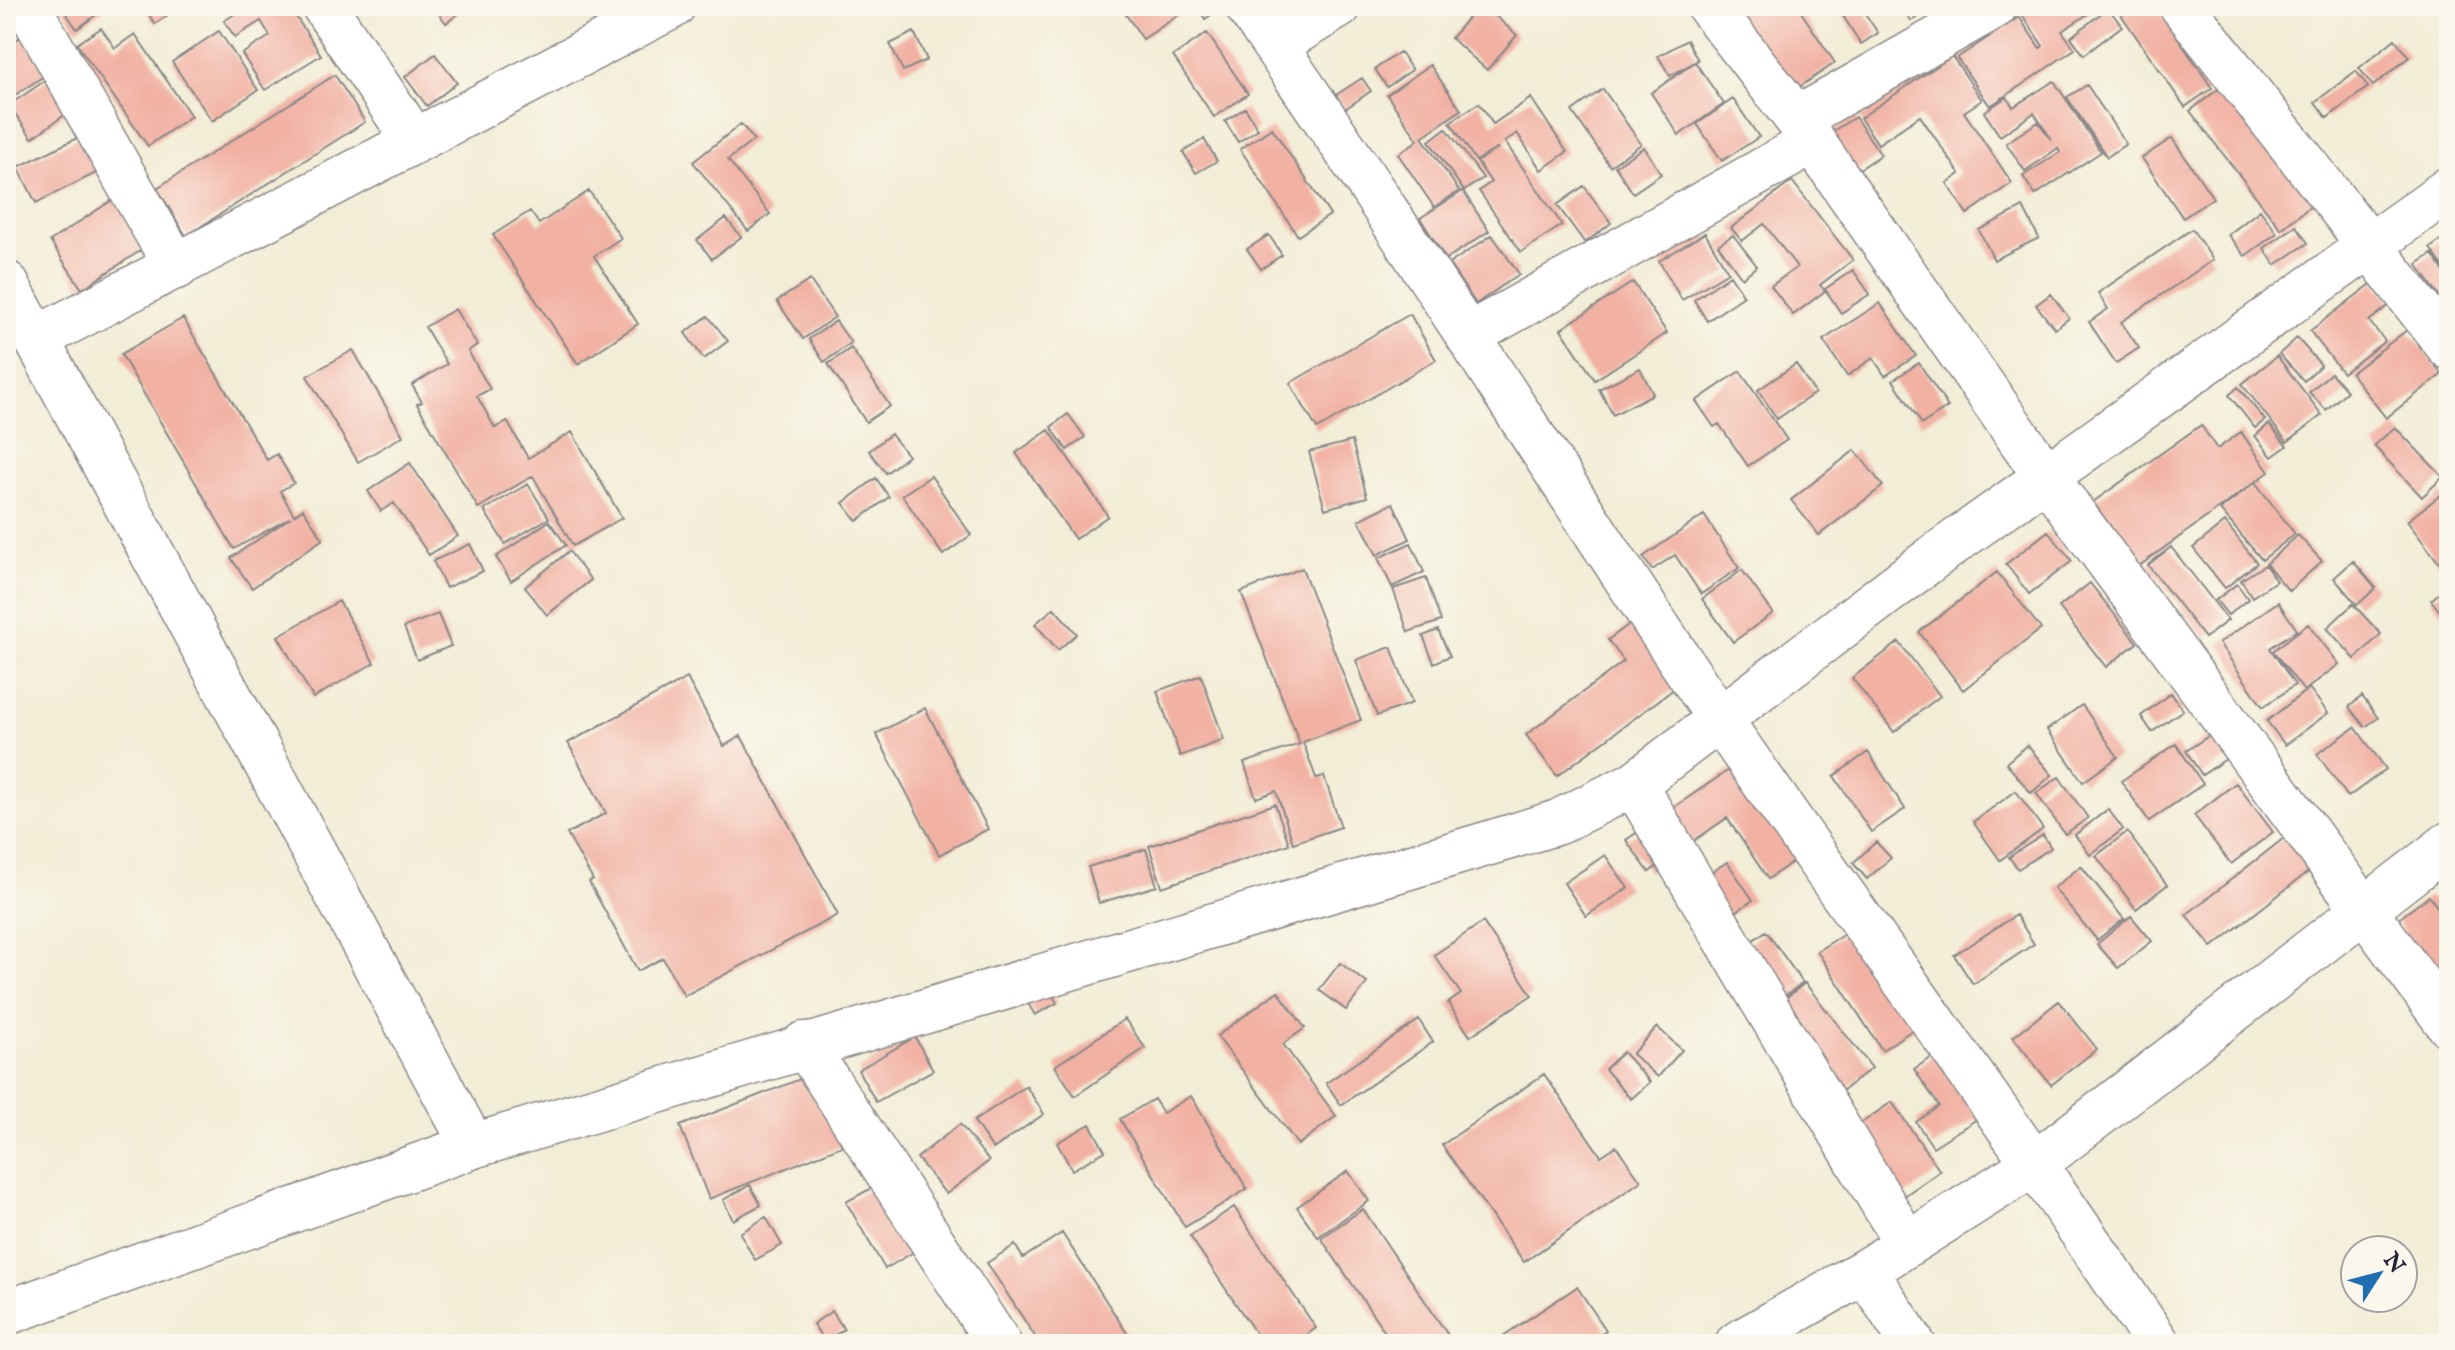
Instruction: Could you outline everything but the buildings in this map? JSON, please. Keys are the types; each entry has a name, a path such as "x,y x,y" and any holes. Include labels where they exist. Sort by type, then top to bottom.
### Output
{"street":[{"path":"28,6 84,103 109,154 177,267"},
{"path":"324,6 415,141"},
{"path":"36,339 673,6"},
{"path":"1247,6 1469,335 1719,717 2036,1163 2158,1344"},
{"path":"1275,45 1339,6"},
{"path":"1709,6 1805,130 2047,478 2449,1025"},
{"path":"1469,335 1805,130 1995,6"},
{"path":"2182,6 2449,347"},
{"path":"6,1313 473,1146 804,1044 1558,822 1634,784 1938,554 2449,189"},
{"path":"6,283 473,1146"},
{"path":"1634,784 1907,1244"},
{"path":"1737,1344 1865,1271 2036,1163 2449,844"},
{"path":"804,1044 999,1344"},
{"path":"1865,1271 1913,1344"}]}
